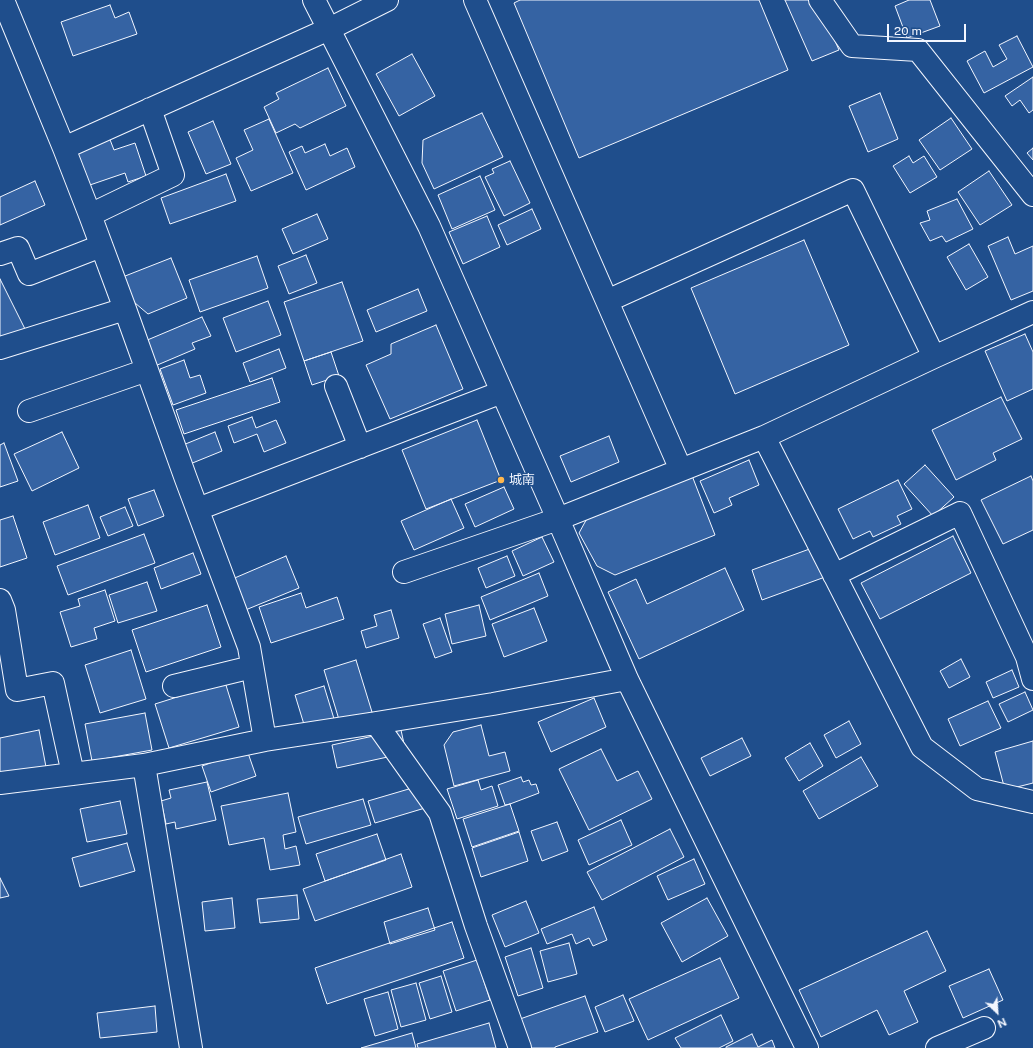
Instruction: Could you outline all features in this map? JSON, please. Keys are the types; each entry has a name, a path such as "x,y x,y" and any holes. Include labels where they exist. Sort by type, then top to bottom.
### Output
{"street":[{"path":"3,0 90,215 249,647 265,740"},
{"path":"314,0 429,226 627,679 806,1048"},
{"path":"64,148 329,29 387,0"},
{"path":"475,0 681,470"},
{"path":"820,0 852,46 918,50 1033,195"},
{"path":"90,215 173,175 150,109"},
{"path":"607,301 853,190 934,357"},
{"path":"0,254 18,248 29,274 101,246"},
{"path":"0,348 125,309"},
{"path":"404,572 558,519 764,437 1033,312"},
{"path":"29,411 147,370"},
{"path":"336,386 360,447"},
{"path":"198,510 502,392"},
{"path":"764,437 922,747 977,789 1033,802"},
{"path":"834,575 960,513 1027,657 1033,678"},
{"path":"0,600 4,610 17,690 53,682 73,774"},
{"path":"174,686 252,667"},
{"path":"0,783 144,765 265,740 493,704 627,679"},
{"path":"376,723 440,813 476,926 520,1048"},
{"path":"144,765 191,1048"},
{"path":"937,1048 984,1028"}],"building":[{"path":"520,0 759,0 788,70 579,158 514,3"},
{"path":"785,0 817,0 839,50 812,61"},
{"path":"909,0 930,0 940,26 907,38 895,6"},
{"path":"110,5 115,18 129,12 137,34 73,56 61,22"},
{"path":"1017,36 1033,67 984,93 967,61 985,51 993,67 1007,59 999,45"},
{"path":"412,54 435,96 399,116 376,74"},
{"path":"328,68 346,106 300,128 295,124 276,133 264,107 279,99 276,93"},
{"path":"1033,77 1033,110 1029,113 1020,100 1012,106 1005,96"},
{"path":"880,93 898,139 868,152 849,106"},
{"path":"482,113 503,157 434,189 422,163 423,140"},
{"path":"951,118 972,149 940,170 919,140"},
{"path":"269,119 293,173 251,191 236,158 253,150 244,130"},
{"path":"213,121 231,164 206,174 188,132"},
{"path":"109,137 114,150 135,143 146,176 128,182 125,173 84,187 71,150"},
{"path":"325,144 330,156 347,148 355,167 306,190 289,152 302,146 305,153"},
{"path":"1033,148 1033,160 1027,153"},
{"path":"909,156 913,163 924,156 937,177 910,193 893,166"},
{"path":"510,161 530,203 504,216 485,177 494,173 492,169"},
{"path":"989,171 1012,205 980,225 958,192"},
{"path":"226,174 236,201 170,224 161,198"},
{"path":"480,176 495,210 452,229 438,195"},
{"path":"35,181 45,205 0,225 0,197"},
{"path":"957,199 973,229 946,242 942,236 930,241 920,223 930,220 927,211"},
{"path":"532,209 541,229 507,245 498,225"},
{"path":"317,214 328,239 293,254 282,229"},
{"path":"487,216 500,247 463,264 449,232"},
{"path":"1008,237 1015,254 1033,246 1033,291 1011,300 988,246"},
{"path":"804,240 849,345 735,394 691,288"},
{"path":"969,244 988,277 966,290 947,257"},
{"path":"306,255 317,283 289,294 278,266"},
{"path":"257,256 268,288 200,312 189,280"},
{"path":"171,258 187,298 148,314 128,297 120,278"},
{"path":"0,279 26,331 0,339"},
{"path":"342,282 363,341 304,361 284,302"},
{"path":"418,289 427,311 376,332 367,310"},
{"path":"268,301 281,335 236,352 223,318"},
{"path":"202,317 211,336 192,343 195,349 155,366 145,341"},
{"path":"436,325 463,389 390,419 366,365 391,354 391,344"},
{"path":"1025,334 1033,352 1033,389 1007,401 985,351"},
{"path":"279,349 286,368 250,382 243,363"},
{"path":"331,352 339,376 312,385 304,361"},
{"path":"184,360 190,378 200,375 206,393 173,405 160,369"},
{"path":"272,378 280,402 184,434 176,410"},
{"path":"1001,397 1022,439 993,453 996,460 956,480 932,430"},
{"path":"252,417 256,428 276,420 286,443 264,452 257,434 234,443 228,426"},
{"path":"477,420 501,480 426,509 402,450"},
{"path":"62,432 79,468 32,491 14,454"},
{"path":"215,432 222,451 190,464 183,445"},
{"path":"609,436 619,462 571,482 560,456"},
{"path":"4,443 18,481 0,487 0,445"},
{"path":"749,460 759,485 729,498 732,505 714,513 700,481"},
{"path":"925,465 954,497 933,516 904,484"},
{"path":"691,473 715,535 615,575 597,566 579,533 590,513"},
{"path":"1031,476 1033,481 1033,530 1003,544 981,500"},
{"path":"898,480 912,509 897,516 901,524 873,537 870,531 853,539 838,509"},
{"path":"504,487 514,509 475,527 465,504"},
{"path":"154,490 164,516 138,526 128,499"},
{"path":"451,499 464,528 414,550 401,521"},
{"path":"88,505 100,538 55,555 43,522"},
{"path":"125,507 133,526 108,536 100,517"},
{"path":"13,516 27,558 0,567 0,520"},
{"path":"144,534 155,563 68,595 57,566"},
{"path":"953,536 971,573 880,619 861,583"},
{"path":"542,537 554,562 523,576 512,551"},
{"path":"815,547 825,577 762,600 752,570"},
{"path":"193,553 201,574 161,589 154,568"},
{"path":"286,556 299,588 243,611 230,580"},
{"path":"507,556 515,576 486,588 478,568"},
{"path":"725,568 744,610 639,659 608,592 636,579 647,604"},
{"path":"539,573 548,596 490,620 481,597"},
{"path":"147,582 157,611 118,623 109,595"},
{"path":"105,590 115,621 94,628 97,639 71,647 60,612 80,606 78,599"},
{"path":"301,593 306,608 337,597 344,619 271,643 259,607"},
{"path":"207,605 221,647 146,672 132,630"},
{"path":"479,605 486,636 452,644 445,614"},
{"path":"534,608 547,641 504,657 492,624"},
{"path":"391,610 399,638 366,648 361,631 377,626 374,615"},
{"path":"440,618 452,652 435,658 423,624"},
{"path":"131,650 146,699 100,713 85,665"},
{"path":"961,659 970,677 949,688 940,671"},
{"path":"356,660 372,712 340,723 324,670"},
{"path":"1012,670 1019,687 993,698 986,682"},
{"path":"225,682 239,727 169,748 155,704"},
{"path":"324,686 335,722 306,731 295,695"},
{"path":"1025,692 1033,710 1008,722 999,704"},
{"path":"594,698 606,727 551,752 538,722"},
{"path":"988,701 1001,728 960,746 948,719"},
{"path":"145,713 152,750 92,761 85,724"},
{"path":"849,721 861,744 836,758 824,735"},
{"path":"481,725 489,756 505,752 510,771 454,786 444,745 453,732"},
{"path":"39,730 46,767 0,775 0,738"},
{"path":"401,730 406,753 337,768 332,745"},
{"path":"742,738 751,756 710,776 701,758"},
{"path":"1033,741 1033,783 1005,790 995,752"},
{"path":"810,743 823,766 799,781 785,758"},
{"path":"601,749 617,781 638,771 652,799 589,830 559,769"},
{"path":"247,750 256,776 211,792 202,766"},
{"path":"861,757 878,786 819,819 803,791"},
{"path":"521,777 523,782 529,780 531,785 536,784 539,793 505,805 498,785"},
{"path":"478,780 481,790 492,786 498,806 457,819 447,789"},
{"path":"207,782 216,820 176,829 175,822 166,824 161,801 171,798 169,790"},
{"path":"419,786 425,808 375,823 368,801"},
{"path":"288,793 296,832 283,835 285,849 296,846 300,865 270,870 264,838 229,845 221,806"},
{"path":"363,799 371,825 306,844 298,817"},
{"path":"120,801 127,834 87,842 80,809"},
{"path":"510,804 519,831 472,847 463,819"},
{"path":"621,820 632,845 589,865 578,840"},
{"path":"557,822 568,851 542,861 531,831"},
{"path":"670,829 684,857 602,900 587,872"},
{"path":"519,832 528,861 481,877 472,848"},
{"path":"377,834 386,860 325,881 316,854"},
{"path":"127,843 135,871 80,887 72,858"},
{"path":"401,854 412,887 315,921 303,889"},
{"path":"694,859 705,884 668,900 657,876"},
{"path":"0,878 9,896 0,898"},
{"path":"297,895 299,919 260,923 257,899"},
{"path":"232,898 235,928 205,931 202,902"},
{"path":"707,898 728,936 682,962 661,923"},
{"path":"526,901 539,933 505,947 492,915"},
{"path":"594,907 607,940 593,946 589,938 576,944 572,934 547,944 541,929"},
{"path":"428,908 435,930 390,944 384,922"},
{"path":"452,922 464,958 327,1004 315,968"},
{"path":"927,931 946,971 904,991 918,1022 889,1035 877,1010 821,1037 799,990"},
{"path":"569,943 577,974 548,982 540,951"},
{"path":"531,948 543,988 518,996 505,957"},
{"path":"720,958 739,998 648,1040 629,999"},
{"path":"477,960 490,1000 456,1011 443,971"},
{"path":"989,969 1003,1000 963,1018 949,986"},
{"path":"441,976 452,1012 430,1019 419,983"},
{"path":"416,983 426,1020 401,1027 391,990"},
{"path":"388,992 398,1029 375,1036 364,999"},
{"path":"623,995 634,1021 605,1032 595,1007"},
{"path":"585,996 598,1032 555,1048 530,1048 520,1019"},
{"path":"155,1006 157,1032 100,1038 97,1013"},
{"path":"721,1015 733,1041 719,1048 681,1048 675,1038"},
{"path":"489,1023 496,1048 418,1048 417,1044"},
{"path":"412,1033 416,1048 361,1048"},
{"path":"752,1034 758,1047 772,1040 775,1048 726,1048 726,1047"}],"place":[{"name":"城南","path":"501,480"}]}
